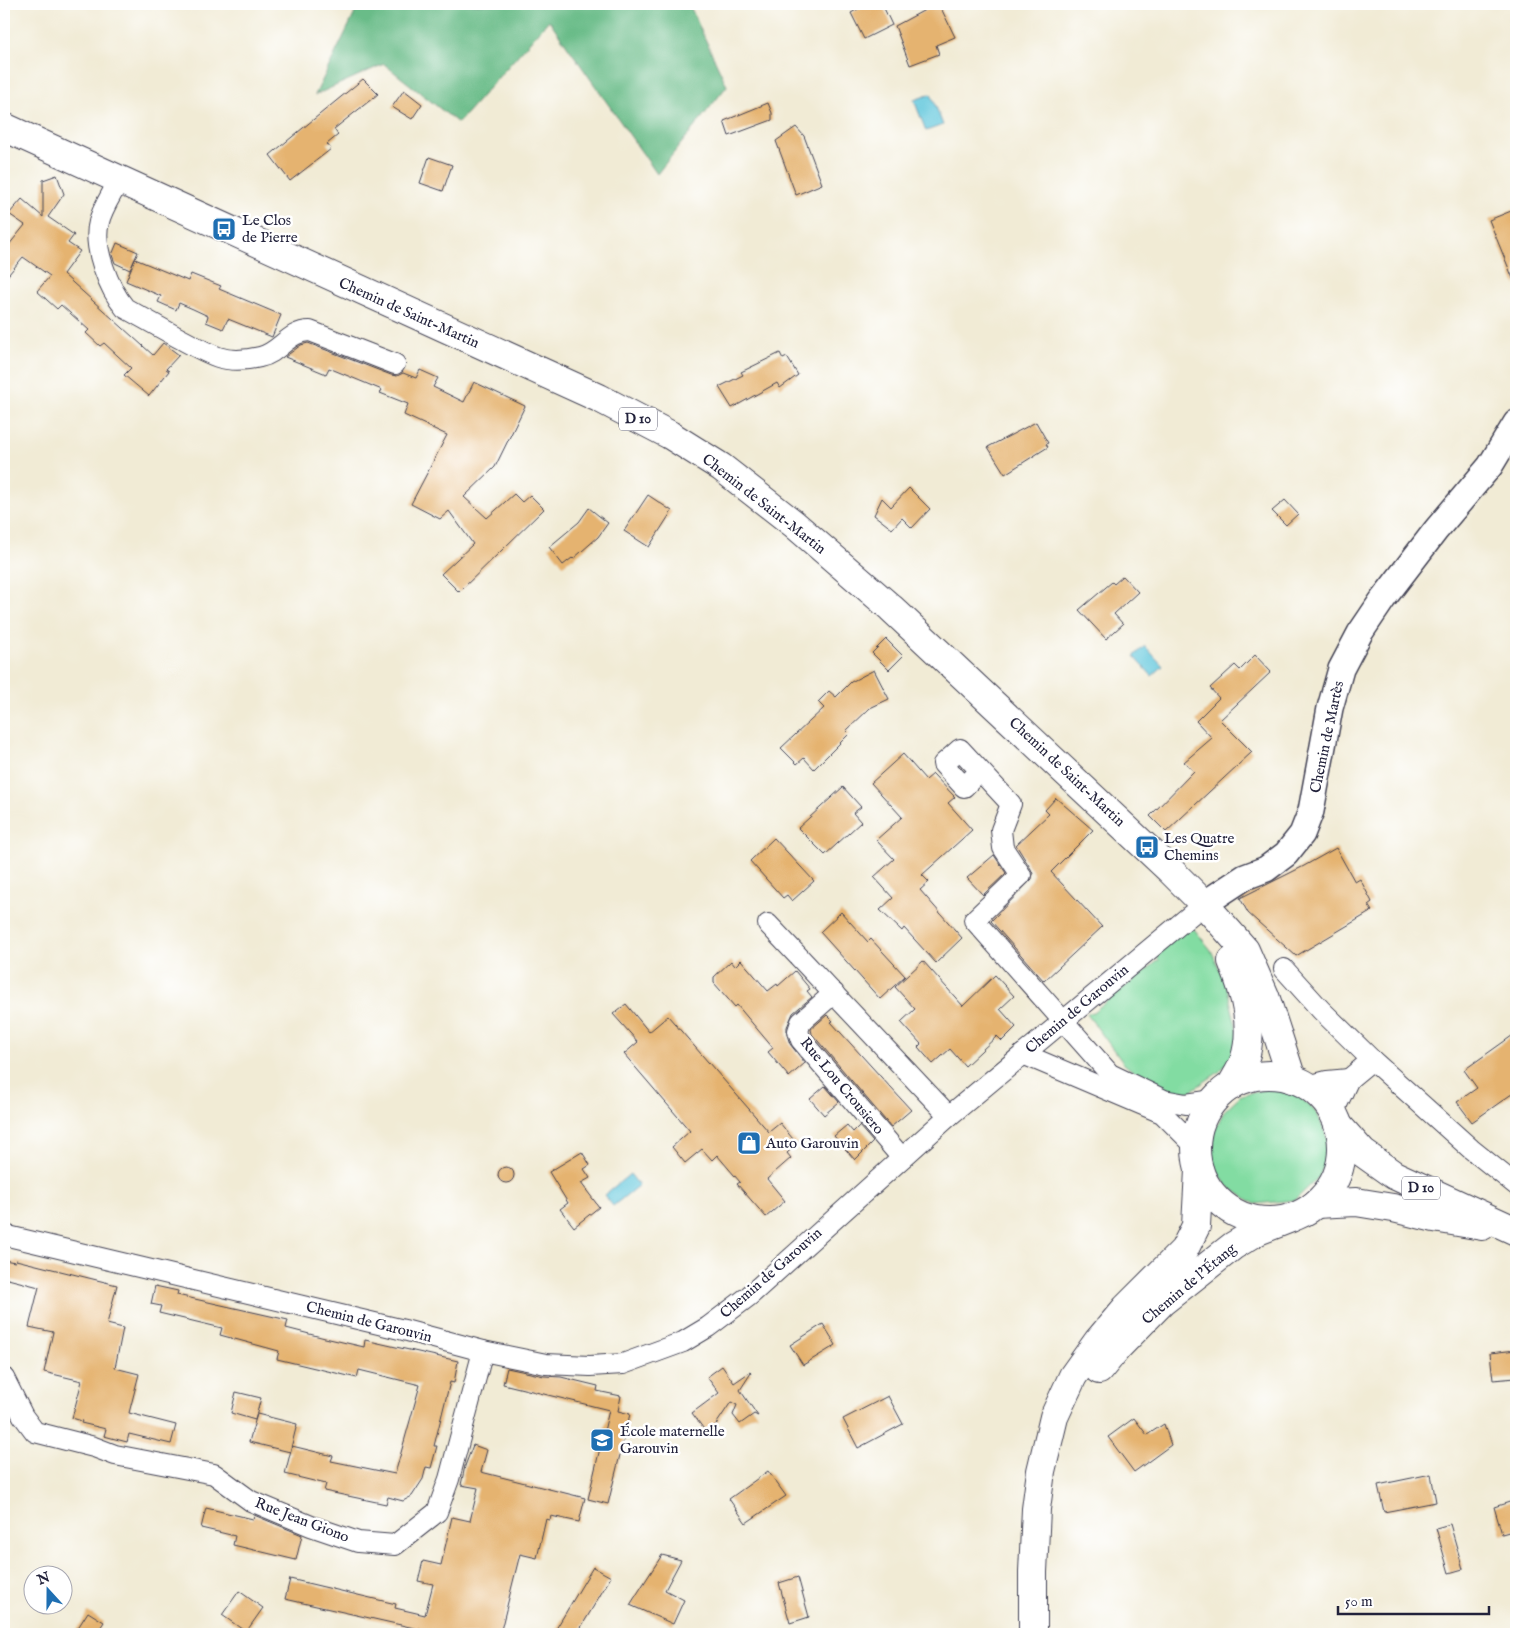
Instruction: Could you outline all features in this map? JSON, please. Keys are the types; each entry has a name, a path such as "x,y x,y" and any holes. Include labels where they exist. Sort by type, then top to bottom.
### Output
{"main road":[{"name":"Chemin de Saint-Martin","path":"4,127 599,398 670,435 720,467 794,524 891,608 1116,817 1209,910"},
{"name":"D 10","path":"1209,910 1245,950 1300,1083"},
{"name":"D 10","path":"1209,910 1241,984 1248,1014 1249,1039 1244,1063 1222,1093"},
{"path":"1271,1075 1300,1083 1322,1098 1336,1119 1342,1147 1339,1168 1330,1188 1316,1204 1304,1213 1291,1218 1268,1221 1245,1218 1225,1207 1209,1190 1197,1158 1201,1121 1222,1093 1250,1078 1271,1075"},
{"name":"D 10","path":"1336,1119 1363,1153 1394,1175 1516,1232"},
{"name":"Chemin de l’Étang","path":"1033,1634 1036,1509 1041,1471 1054,1417 1073,1376 1098,1341 1120,1315 1184,1250 1196,1226 1197,1158"},
{"name":"D 10","path":"1316,1204 1356,1202 1516,1232"},
{"name":"Chemin de l’Étang","path":"1041,1471 1079,1394 1130,1334 1162,1302 1233,1246 1258,1231 1291,1218"}],"street":[{"path":"119,180 99,222 98,233 99,252 104,268 118,299 125,308 218,357 235,359 260,357 272,353 284,341 293,336 303,331 310,331 395,364"},
{"name":"Chemin de Martès","path":"1209,910 1245,877 1266,869 1286,854 1302,834 1311,811 1330,708 1341,669 1356,640 1383,598 1436,530 1490,466 1516,423"},
{"path":"980,770 1012,804 1001,830 1003,848 1021,875 974,920 1110,1074 1164,1100 1186,1104 1222,1093"},
{"name":"Chemin de Garouvin","path":"4,1236 404,1330 483,1351 546,1364 590,1366 623,1364 683,1342 708,1327 749,1296 949,1116 1063,1021 1209,910"},
{"path":"768,924 949,1116"},
{"path":"1284,969 1321,1010 1372,1060 1471,1148 1516,1185"},
{"name":"Rue Lou Crousiero","path":"834,993 801,1022 798,1032 801,1040 902,1158"},
{"path":"1023,1054 1162,1113 1197,1158"},
{"path":"1336,1119 1349,1079 1372,1060"},
{"path":"1300,1083 1349,1079"},
{"name":"Rue Jean Giono","path":"4,1378 23,1416 35,1432 94,1447 115,1455 214,1474 251,1501 311,1526 358,1542 395,1545 437,1512 449,1479 483,1351"}],"green space":[{"path":"342,4 689,4 727,86 657,174 549,20 458,123 384,64 315,95 355,13"},
{"path":"1190,924 1211,950 1226,984 1239,1038 1236,1054 1219,1072 1189,1092 1167,1093 1152,1086 1124,1064 1087,1014 1093,1012 1159,960 1155,955"},
{"path":"1273,1087 1298,1095 1317,1113 1329,1143 1320,1176 1295,1200 1255,1204 1226,1185 1212,1161 1214,1132 1224,1111 1241,1095"}],"water":[{"path":"931,94 943,125 926,131 914,100"},
{"path":"1145,646 1163,666 1152,676 1134,656"},
{"path":"630,1174 639,1185 613,1206 604,1195"}],"building":[{"path":"867,4 882,4 892,25 864,39 851,13"},
{"path":"939,4 955,37 936,45 939,54 910,65 895,26"},
{"path":"363,79 378,94 334,129 338,135 327,144 331,149 290,181 270,155"},
{"path":"404,90 422,104 412,119 392,107"},
{"path":"768,103 772,113 772,120 729,136 724,121"},
{"path":"796,127 804,136 822,184 796,195 776,141"},
{"path":"429,157 452,165 443,191 420,183"},
{"path":"57,175 64,194 48,217 74,235 68,243 80,251 63,274 153,355 163,343 179,355 166,369 169,371 149,396 124,375 131,368 104,343 100,346 86,333 89,330 61,305 57,309 37,291 50,276 23,257 4,280 4,251 25,225 9,214 22,199 43,217 43,180"},
{"path":"1516,209 1516,286 1489,220"},
{"path":"117,243 138,252 130,270 115,263 112,255"},
{"path":"135,259 188,281 191,274 221,286 219,289 281,315 272,337 228,319 223,329 206,322 208,316 179,303 176,310 158,302 161,296 126,281"},
{"path":"308,343 391,375 397,376 403,373 416,378 420,370 438,378 433,387 464,402 474,382 525,406 495,467 464,497 487,518 514,494 522,502 530,495 544,509 459,592 441,574 473,544 449,511 440,519 411,504 447,435 404,415 408,404 380,393 382,390 329,368 326,374 285,357 301,345"},
{"path":"780,353 783,359 787,357 798,375 780,388 777,383 732,408 719,387 743,375 741,372"},
{"path":"1036,422 1048,443 1046,444 1048,447 1005,474 988,447"},
{"path":"909,488 930,509 912,528 902,518 892,529 874,515 882,498 891,507"},
{"path":"648,495 672,511 649,547 624,531"},
{"path":"1285,500 1298,514 1286,525 1272,511"},
{"path":"589,508 608,523 598,537 573,559 563,565 549,547 579,522"},
{"path":"1123,576 1138,592 1114,614 1123,624 1106,639 1079,610 1112,582 1114,584"},
{"path":"886,639 903,656 889,670 872,653"},
{"path":"1255,655 1271,672 1220,720 1252,752 1166,832 1150,816 1194,771 1184,762 1212,738 1196,721 1219,698 1210,688 1235,665 1240,670"},
{"path":"874,670 889,699 870,708 846,731 849,734 814,769 804,758 797,764 781,748 824,708 818,702 829,691 836,697 851,682"},
{"path":"903,754 926,780 933,774 955,797 948,803 972,830 922,875 929,882 920,890 962,938 936,963 904,928 902,931 880,910 893,898 874,877 894,859 876,840 902,817 871,783"},
{"path":"843,787 861,807 853,813 861,822 825,855 798,828"},
{"path":"1056,798 1093,830 1051,872 1102,927 1044,981 991,921 1032,879 1031,869 1016,845 1049,814 1045,810"},
{"path":"774,838 814,881 792,901 787,895 783,898 750,861"},
{"path":"1336,848 1355,882 1360,879 1372,902 1368,905 1372,911 1296,956 1248,913 1240,898"},
{"path":"994,855 1006,873 983,895 967,878"},
{"path":"841,912 868,942 871,939 905,976 880,999 820,932"},
{"path":"741,960 768,991 777,984 778,986 795,971 810,989 807,991 812,997 793,1013 787,1027 790,1044 805,1063 789,1077 768,1052 773,1048 737,1005 735,1007 714,983 714,977 731,961 735,966"},
{"path":"923,961 963,1006 995,975 1014,996 1000,1009 1016,1027 1002,1041 997,1036 965,1066 950,1049 933,1064 918,1047 921,1044 901,1022 915,1009 895,987"},
{"path":"626,1004 649,1032 668,1016 769,1132 780,1123 797,1144 787,1153 791,1158 767,1179 785,1201 766,1217 737,1184 740,1182 717,1155 712,1160 702,1149 685,1163 672,1147 690,1131 624,1054 638,1042 613,1014"},
{"path":"827,1015 833,1021 831,1022 911,1110 891,1127 812,1034 811,1029"},
{"path":"1516,1033 1516,1091 1472,1122 1457,1102 1477,1088 1464,1070"},
{"path":"825,1086 839,1102 824,1115 810,1099"},
{"path":"847,1125 853,1132 859,1126 873,1142 855,1160 834,1136"},
{"path":"582,1152 590,1165 584,1169 590,1178 581,1183 599,1207 574,1227 560,1209 568,1203 549,1172"},
{"path":"503,1167 509,1167 514,1172 512,1181 503,1183 498,1178 498,1172"},
{"path":"4,1260 15,1262 16,1260 117,1285 107,1324 123,1328 115,1368 139,1374 129,1413 176,1425 171,1444 129,1434 127,1442 104,1436 106,1429 81,1423 82,1421 72,1418 82,1381 44,1372 53,1332 29,1327 39,1287 4,1278"},
{"path":"155,1286 178,1291 177,1295 288,1320 286,1328 325,1338 364,1347 365,1340 458,1361 454,1383 450,1382 434,1446 437,1446 431,1468 426,1467 423,1479 412,1496 403,1501 388,1497 386,1504 324,1491 326,1484 285,1474 292,1446 333,1456 331,1461 395,1474 420,1385 359,1370 357,1378 277,1359 279,1351 220,1335 222,1328 159,1313 161,1306 151,1304"},
{"path":"823,1324 836,1345 803,1365 790,1345"},
{"path":"1516,1350 1516,1378 1493,1380 1490,1353"},
{"path":"722,1366 734,1383 751,1373 740,1390 758,1416 754,1414 740,1424 733,1415 737,1405 731,1402 715,1426 706,1432 692,1413 719,1393 707,1377"},
{"path":"507,1368 544,1376 561,1377 598,1386 597,1391 621,1396 618,1411 630,1414 608,1504 588,1499 609,1410 503,1384"},
{"path":"236,1392 261,1398 255,1420 231,1413"},
{"path":"888,1396 903,1424 858,1448 843,1419"},
{"path":"257,1414 297,1424 290,1452 249,1442"},
{"path":"1134,1418 1147,1435 1164,1424 1171,1445 1134,1472 1108,1437"},
{"path":"473,1445 487,1450 481,1472 585,1498 579,1522 551,1516 550,1520 546,1519 537,1558 520,1554 500,1634 441,1634 285,1599 290,1579 396,1604 395,1608 425,1615 433,1584 418,1581 423,1561 441,1565 452,1517 470,1521 478,1488 461,1485 465,1466"},
{"path":"768,1471 786,1496 746,1523 729,1499"},
{"path":"1431,1474 1436,1502 1384,1512 1378,1485"},
{"path":"1516,1500 1516,1530 1502,1534 1494,1507"},
{"path":"206,1508 253,1519 254,1515 302,1535 296,1560 233,1545 235,1536 201,1528"},
{"path":"1450,1524 1463,1569 1449,1573 1436,1528"},
{"path":"662,1555 681,1560 665,1590 684,1600 673,1624 630,1605"},
{"path":"593,1567 611,1577 577,1634 553,1634"},
{"path":"798,1577 809,1617 790,1623 779,1583"},
{"path":"239,1591 263,1608 246,1632 222,1615"},
{"path":"88,1612 104,1622 96,1634 74,1634"}],"place":[{"name":"Le Clos de Pierre","path":"224,229"},
{"name":"Les Quatre Chemins","path":"1147,847"},
{"name":"Auto Garouvin","path":"749,1143"},
{"name":"École maternelle Garouvin","path":"602,1440"}]}
